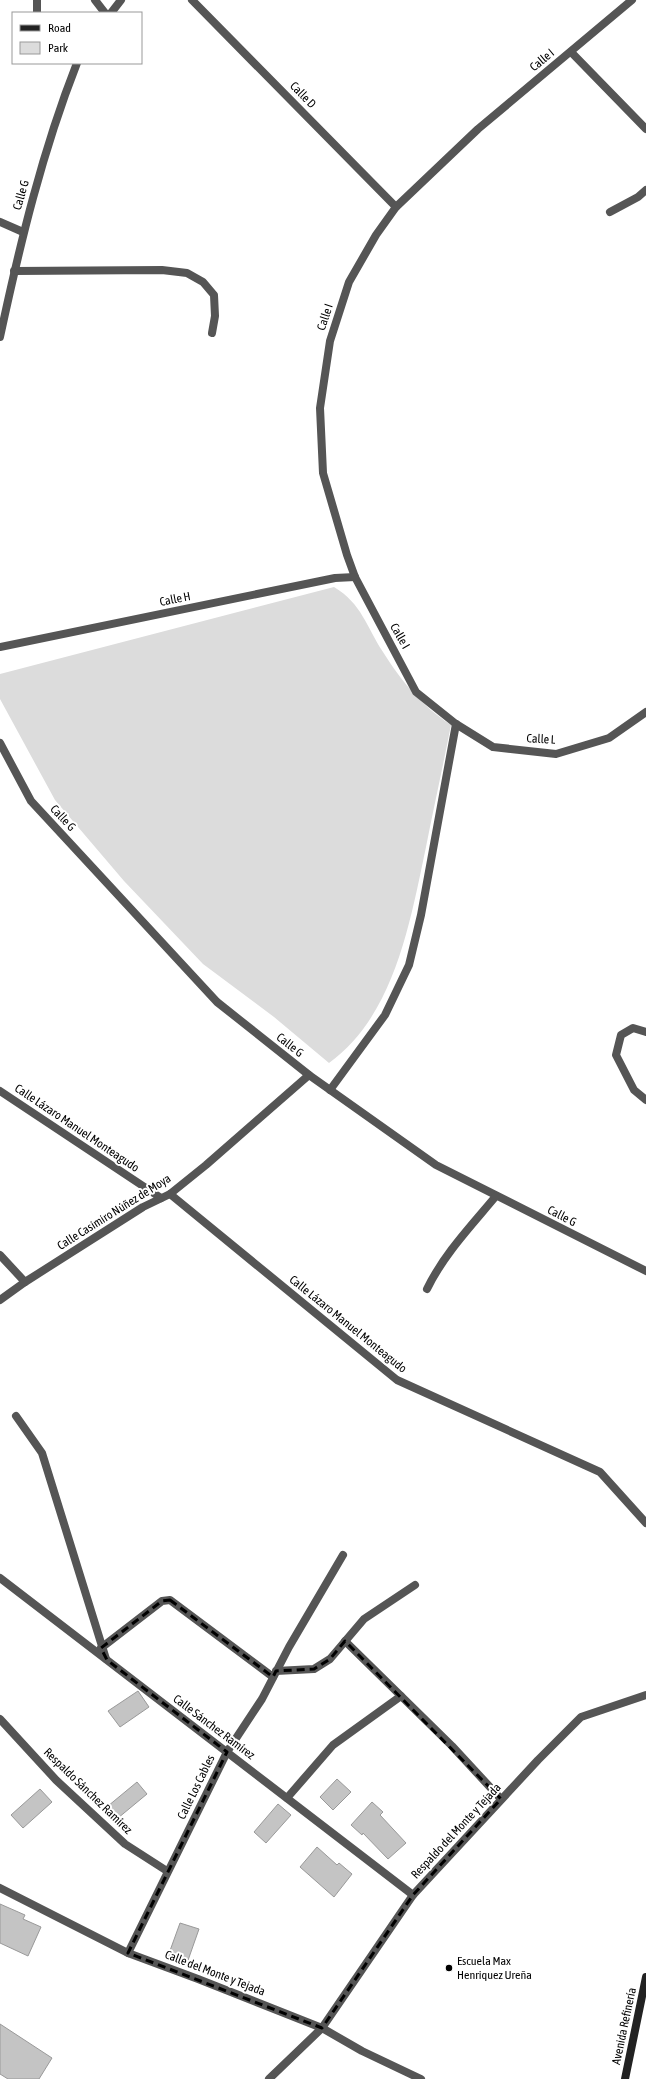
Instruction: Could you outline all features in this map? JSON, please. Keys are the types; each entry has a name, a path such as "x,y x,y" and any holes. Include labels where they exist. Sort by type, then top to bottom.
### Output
{"main road":[{"name":"Avenida Refinería","path":"625,2079 646,1977"}],"street":[{"path":"37,0 37,12"},
{"path":"95,0 103,12"},
{"path":"112,12 121,0"},
{"name":"Calle D","path":"192,0 396,207"},
{"name":"Calle I","path":"456,724 416,692 355,577 323,473 320,408 330,341 349,282 376,235 396,207 478,129 632,0"},
{"path":"571,52 646,129"},
{"name":"Calle G","path":"0,337 23,232 50,136 76,64"},
{"path":"610,212 638,197 646,190"},
{"path":"0,222 23,232"},
{"path":"14,271 162,270 187,273 203,282 214,295 216,316 212,333"},
{"name":"Calle H","path":"0,647 335,578 355,577"},
{"name":"Calle L","path":"456,724 493,747 556,754 609,738 646,712"},
{"path":"330,1090 385,1015 409,965 421,914 456,724"},
{"name":"Calle G","path":"0,743 31,801 218,1002 309,1075 436,1165 646,1271"},
{"path":"646,1032 633,1028 621,1035 616,1055 634,1090 646,1100"},
{"name":"Calle Casimiro Núñez de Moya","path":"0,1300 25,1282 143,1207 170,1194 206,1165 309,1075"},
{"name":"Calle Lázaro Manuel Monteagudo","path":"0,1091 161,1198"},
{"name":"Calle Lázaro Manuel Monteagudo","path":"170,1194 397,1380 600,1472 646,1523"},
{"path":"427,1289 437,1269 449,1252 496,1196"},
{"path":"0,1255 25,1282"},
{"path":"16,1416 42,1453 101,1648 106,1660"},
{"name":"Calle Los Cables","path":"128,1953 227,1752 262,1699 343,1555"},
{"name":"Calle Sánchez Ramírez","path":"0,1578 413,1894"},
{"path":"101,1648 162,1601 170,1600 275,1674 314,1669 330,1659 364,1619 415,1585"},
{"path":"345,1641 452,1746 501,1799"},
{"path":"287,1798 333,1745 400,1696"},
{"name":"Respaldo del Monte y Tejada","path":"269,2079 322,2028 413,1894 501,1799 581,1717 646,1696"},
{"name":"Respaldo Sánchez Ramírez","path":"0,1719 56,1780 119,1838 168,1871"},
{"name":"Calle del Monte y Tejada","path":"0,1888 128,1953 322,2028 362,2051 421,2079"}],"highlighted area":[{"path":"170,1600 273,1677 276,1671 314,1669 330,1659 345,1641 501,1799 413,1895 322,2028 128,1953 227,1752 107,1660 101,1648 162,1601"}],"green space":[{"path":"334,587 351,601 363,616 383,652 405,683 421,701 451,725 413,906 406,936 396,965 370,1020 351,1043 329,1063 274,1017 203,964 124,881 55,800 0,699 0,674"}],"building":[{"path":"138,1691 149,1707 120,1727 108,1711"},
{"path":"337,1779 351,1792 333,1810 320,1797"},
{"path":"137,1782 147,1794 118,1818 108,1806"},
{"path":"40,1789 52,1802 23,1828 11,1815"},
{"path":"372,1802 383,1812 380,1815 406,1843 388,1859 363,1833 362,1835 351,1825"},
{"path":"278,1804 291,1815 266,1843 254,1832"},
{"path":"317,1847 337,1865 339,1863 352,1874 334,1897 300,1867"},
{"path":"0,1904 25,1915 23,1919 41,1927 28,1956 0,1943"},
{"path":"180,1923 199,1929 186,1966 167,1959"},
{"path":"0,2024 52,2058 39,2079 8,2079 0,2074"}],"place":[{"name":"Escuela Max Henriquez Ureña","path":"449,1968"}]}
